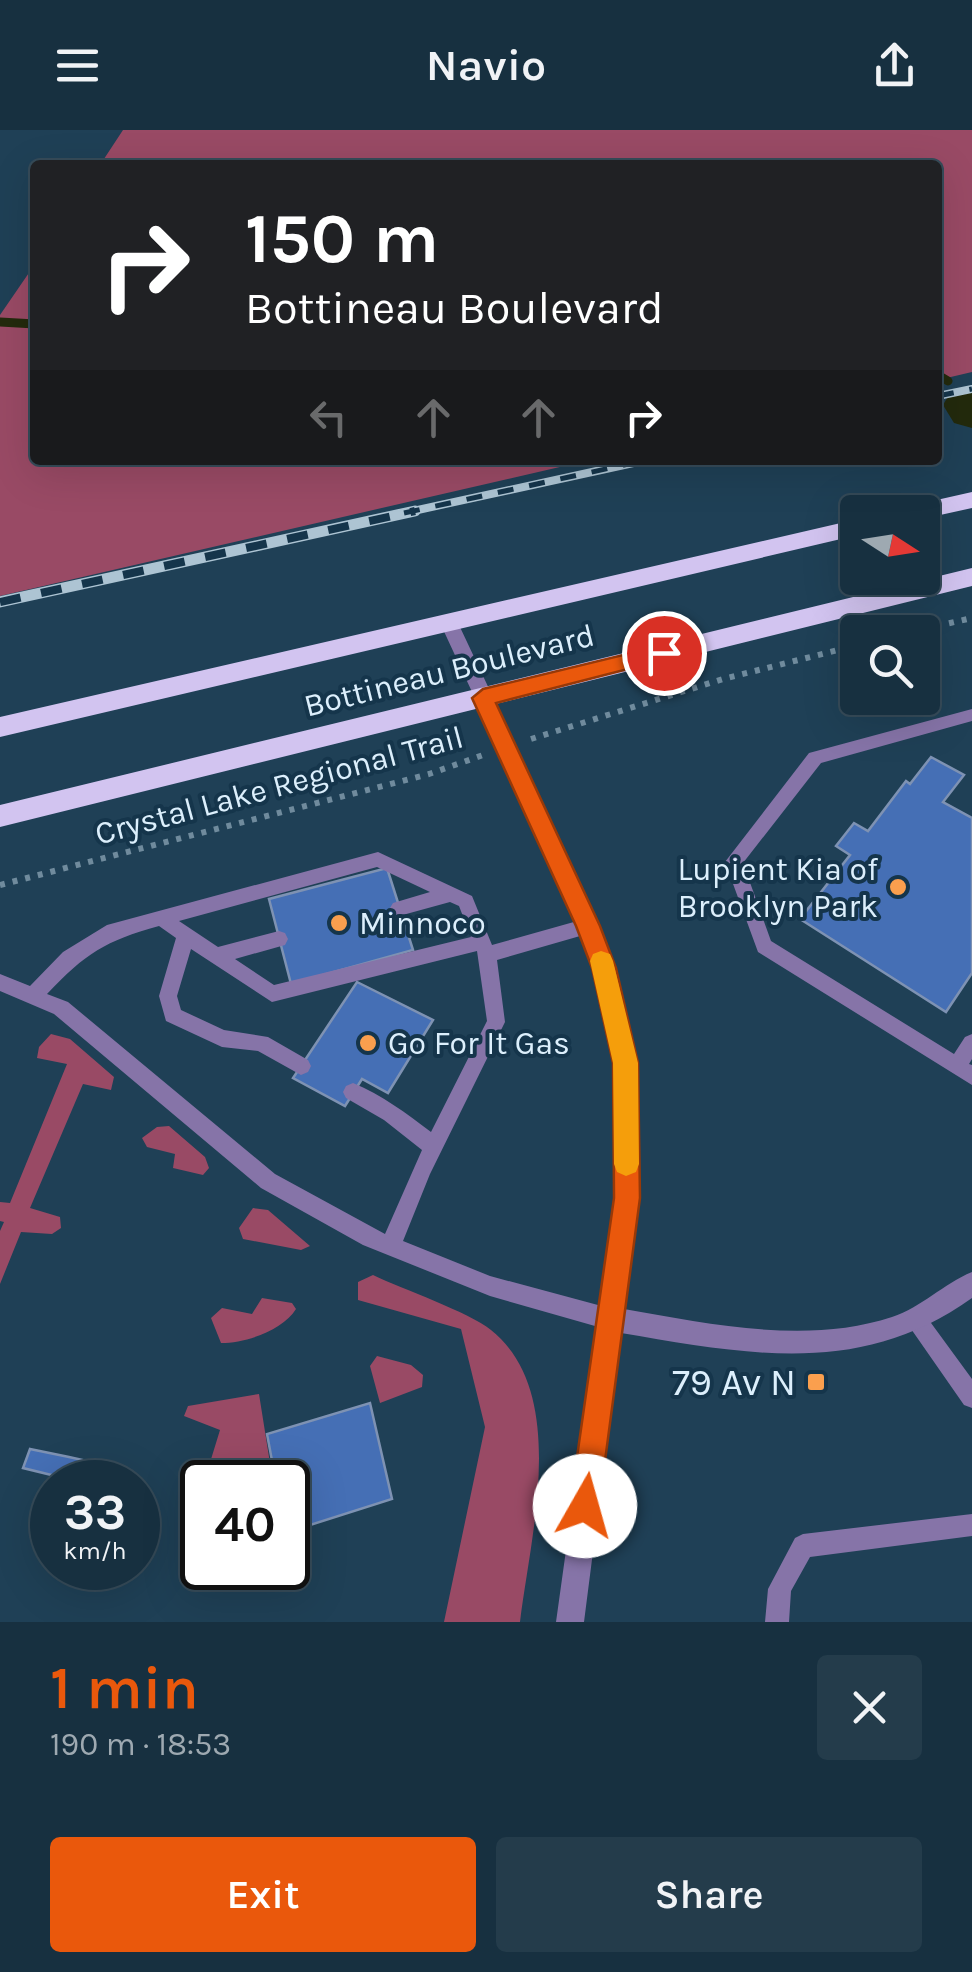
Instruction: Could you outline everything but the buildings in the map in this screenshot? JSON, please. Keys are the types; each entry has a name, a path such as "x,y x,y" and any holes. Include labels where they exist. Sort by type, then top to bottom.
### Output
{"highway":[{"path":"940,507 972,500"},
{"name":"Bottineau Boulevard","path":"0,726 450,626 840,531"},
{"name":"Bottineau Boulevard","path":"0,816 972,577"}],"street":[{"path":"450,626 588,926 604,968 625,1063 627,1198 570,1622"},
{"path":"609,1319 760,1341 808,1342 892,1331 949,1305 972,1284"}],"lane":[{"path":"972,715 815,758 734,862 764,946 964,1072 972,1043"},
{"path":"34,995 82,948 112,931 378,858 466,901 485,948 498,1014 494,1030 434,1147 390,1246"},
{"path":"399,908 451,894"},
{"path":"161,918 272,994 588,926"},
{"path":"186,935 168,996 173,1015 222,1038 260,1043 302,1066"},
{"path":"216,956 279,940"},
{"path":"0,982 61,1008 268,1181 390,1246 490,1286 609,1319"},
{"path":"354,1092 392,1113 434,1147"},
{"path":"916,1319 972,1397"},
{"path":"777,1622 780,1590 803,1546 972,1525"}],"path":[{"path":"940,625 972,618"},
{"name":"Crystal Lake Regional Trail","path":"0,885 429,774 723,679 840,650"}],"shaded area":[{"path":"123,130 972,130 972,372 942,379 942,160 103,160"},
{"path":"30,271 30,465 568,465 0,596 0,315"},
{"path":"51,1034 70,1039 114,1077 111,1090 83,1084 30,1208 60,1217 61,1228 52,1234 21,1232 0,1284 0,1231 4,1222 0,1221 0,1202 10,1203 67,1064 37,1058 39,1047"},
{"path":"169,1126 205,1157 209,1168 203,1175 173,1168 175,1154 147,1147 142,1138 157,1127"},
{"path":"253,1208 268,1210 310,1246 301,1250 243,1239 239,1228"},
{"path":"373,1275 452,1308 491,1330 515,1357 530,1390 538,1428 539,1468 520,1622 444,1622 485,1427 461,1329 358,1300 358,1282"},
{"path":"262,1298 292,1303 296,1309 263,1334 221,1343 211,1318 222,1308 252,1314"},
{"path":"377,1356 411,1365 423,1375 422,1387 380,1403 370,1366"},
{"path":"259,1394 270,1460 211,1460 220,1430 184,1416 188,1406"}],"waterway":[{"path":"0,322 30,324"},
{"path":"942,377 948,381"},
{"path":"968,405 972,411"}],"railway":[{"path":"942,395 972,389"},
{"path":"404,513 624,465"},
{"path":"0,602 415,511"}],"slow traffic":[{"path":"601,961 625,1063 626,1164"}],"place":[{"name":"Lupient Kia of Brooklyn Park","path":"898,887"},
{"name":"Minnoco","path":"339,923"},
{"name":"Go For It Gas","path":"368,1043"},
{"name":"79 Av N","path":"816,1382"}],"route":[{"path":"585,1506 627,1198 625,1063 604,968 588,926 483,698 664,653"}]}
